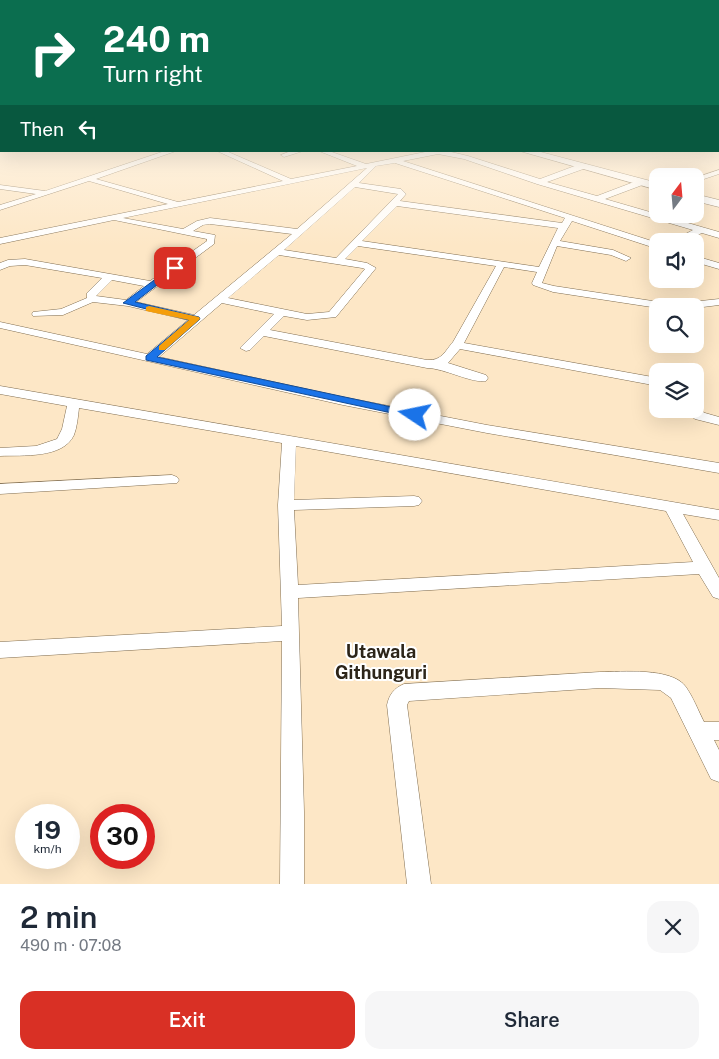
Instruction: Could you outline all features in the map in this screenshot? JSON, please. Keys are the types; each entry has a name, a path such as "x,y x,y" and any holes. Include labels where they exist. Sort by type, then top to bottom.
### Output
{"highway":[{"path":"572,163 649,182"},
{"path":"584,163 649,182"},
{"path":"704,193 719,197"},
{"path":"704,200 719,204"}],"street":[{"path":"0,208 136,163"},
{"path":"248,163 291,182"},
{"path":"358,163 369,167"},
{"path":"0,241 386,163"},
{"path":"402,163 567,222 649,244"},
{"path":"485,163 540,182 719,235"},
{"path":"540,182 583,166"},
{"path":"150,358 277,252 369,167"},
{"path":"704,177 719,172"},
{"path":"89,179 177,205"},
{"path":"337,262 395,203 402,193 352,184"},
{"path":"597,199 649,184"},
{"path":"0,187 48,192"},
{"path":"395,203 567,222"},
{"path":"110,218 209,236 213,239 128,303"},
{"path":"185,232 200,223 210,221 298,232"},
{"path":"567,222 537,282 548,288 649,303"},
{"path":"693,233 700,230"},
{"path":"356,243 543,270"},
{"path":"556,243 613,253 626,258"},
{"path":"220,300 282,312 323,317 332,316 371,268 364,265 277,252"},
{"path":"0,266 8,263 25,262 152,284"},
{"path":"704,262 719,266"},
{"path":"438,364 447,359 456,345 502,264"},
{"path":"92,299 91,294 109,277"},
{"path":"37,314 56,314 92,299 128,303 196,319"},
{"path":"704,304 719,302"},
{"path":"246,348 282,312"},
{"path":"0,325 343,401 487,429 719,468"},
{"path":"262,332 427,364 438,364 482,378"},
{"path":"456,345 649,380"},
{"path":"0,390 719,515"},
{"path":"0,452 51,448 62,444 67,437 74,403"},
{"path":"704,417 719,421"},
{"path":"289,440 286,505 290,592 294,812 292,884"},
{"path":"0,489 172,480"},
{"path":"286,505 414,501"},
{"path":"672,507 704,568 719,592"},
{"path":"290,592 704,568"},
{"path":"0,650 291,633"},
{"path":"419,884 397,704 404,693 600,680 660,682 670,685 678,692 709,731 719,772"}],"slow traffic":[{"path":"149,309 196,319 162,348"}],"district":[{"name":"Utawala Githunguri","path":"381,661"}],"route":[{"path":"175,268 128,303 196,319 150,358 415,415"}]}
